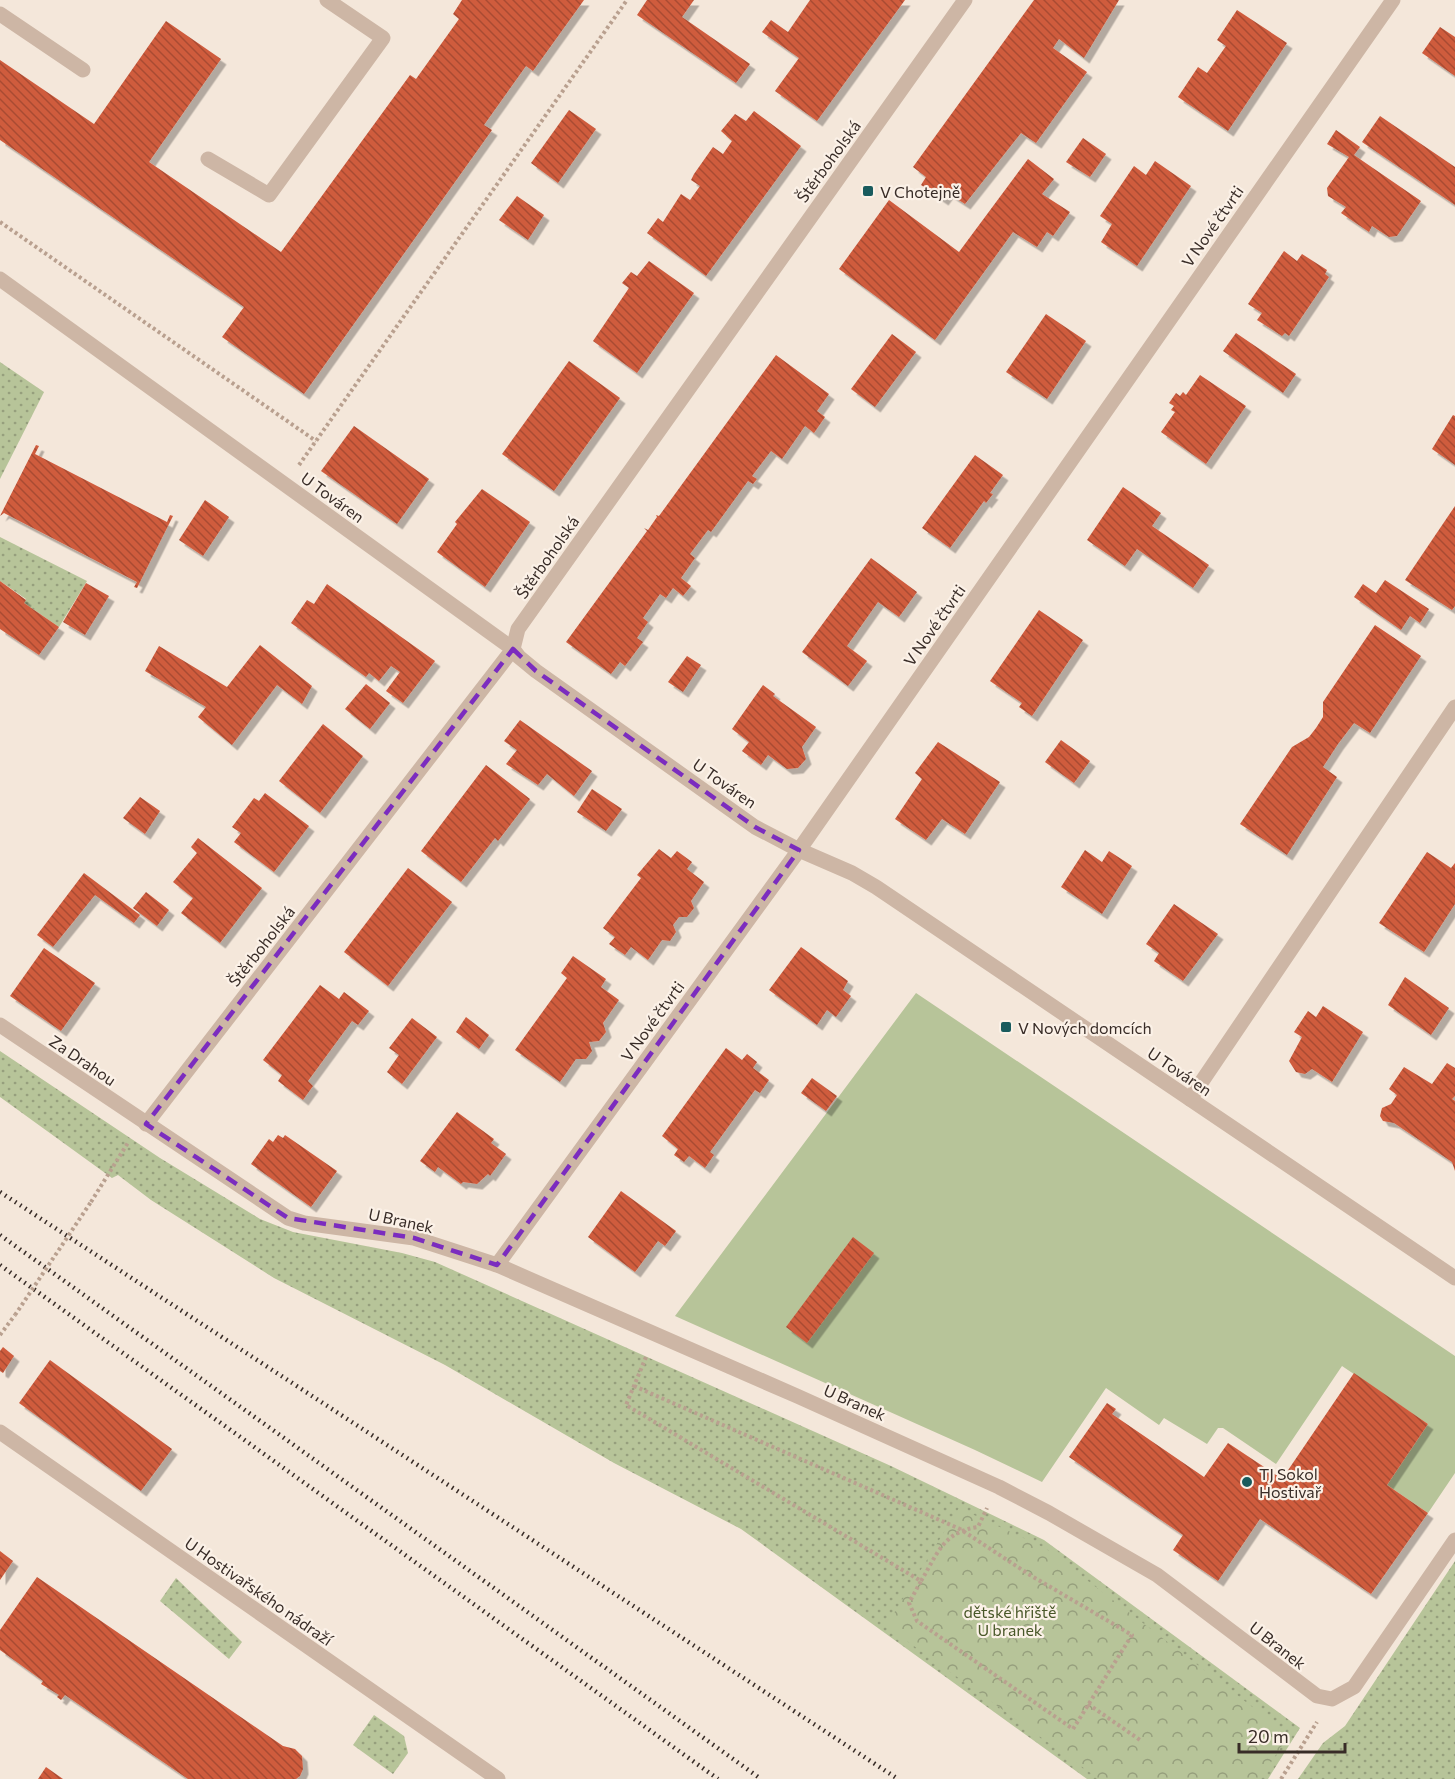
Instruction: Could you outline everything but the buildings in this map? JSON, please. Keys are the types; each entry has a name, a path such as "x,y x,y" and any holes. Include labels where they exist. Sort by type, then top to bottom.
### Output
{"street":[{"path":"208,159 269,195 383,38 327,0"},
{"name":"Štěrboholská","path":"146,1124 513,649 518,629 965,0"},
{"name":"V Nové čtvrti","path":"497,1265 799,850 1393,0"},
{"path":"0,14 83,70"},
{"name":"U Továren","path":"0,279 513,649 536,672 746,820 799,850 852,873 876,887 1455,1278"},
{"path":"1190,1099 1455,707"},
{"name":"Za Drahou","path":"0,1025 146,1124"},
{"name":"U Branek","path":"146,1124 288,1218 304,1223 414,1238 497,1265 999,1487 1117,1551 1156,1575 1304,1688 1317,1696 1332,1699"},
{"name":"U Hostivařského nádraží","path":"0,1432 498,1779"},
{"path":"1332,1699 1354,1688 1455,1540"}],"path":[{"path":"286,485 627,0"},
{"path":"0,222 316,441"},
{"path":"0,1335 91,1202 132,1137"},
{"path":"656,1334 626,1405 921,1581"},
{"path":"634,1386 960,1529 1030,1575 1132,1635 1073,1729 917,1621 909,1603 946,1539 960,1529 978,1527 999,1487"},
{"path":"1281,1779 1332,1699"},
{"path":"1088,1704 1140,1740"}],"highlighted area":[{"path":"513,649 536,671 755,827 799,850 497,1265 414,1238 288,1218 146,1124"}],"green space":[{"path":"0,362 44,392 0,479"},
{"path":"0,537 87,581 59,627 24,603 26,599 0,581"},
{"path":"916,993 1455,1356 1455,1473 1428,1513 1387,1485 1428,1424 1342,1366 1276,1464 1223,1428 1218,1428 1207,1444 1164,1418 1159,1425 1106,1388 1042,1482 675,1316"},
{"path":"0,1051 160,1158 260,1219 293,1232 402,1253 435,1262 891,1466 1044,1540 1300,1728 1268,1779 1087,1779 741,1529 614,1463 445,1365 274,1278 151,1200 118,1175 112,1178 0,1097"},
{"name":"dětské hřiště U branek","path":"959,1508 1045,1548 1289,1735 1260,1779 1099,1779 886,1626"},
{"path":"1455,1561 1455,1779 1298,1779 1323,1743 1345,1726"},
{"path":"176,1578 242,1642 229,1659 160,1601"},
{"path":"374,1715 404,1736 408,1753 393,1774 353,1745"}],"railway":[{"path":"0,1192 898,1779"},
{"path":"0,1235 761,1779"},
{"path":"0,1265 718,1779"}],"place":[{"name":"V Chotejně","path":"868,191"},
{"name":"V Nových domcích","path":"1006,1027"},
{"name":"TJ Sokol Hostivař","path":"1247,1482"}]}
